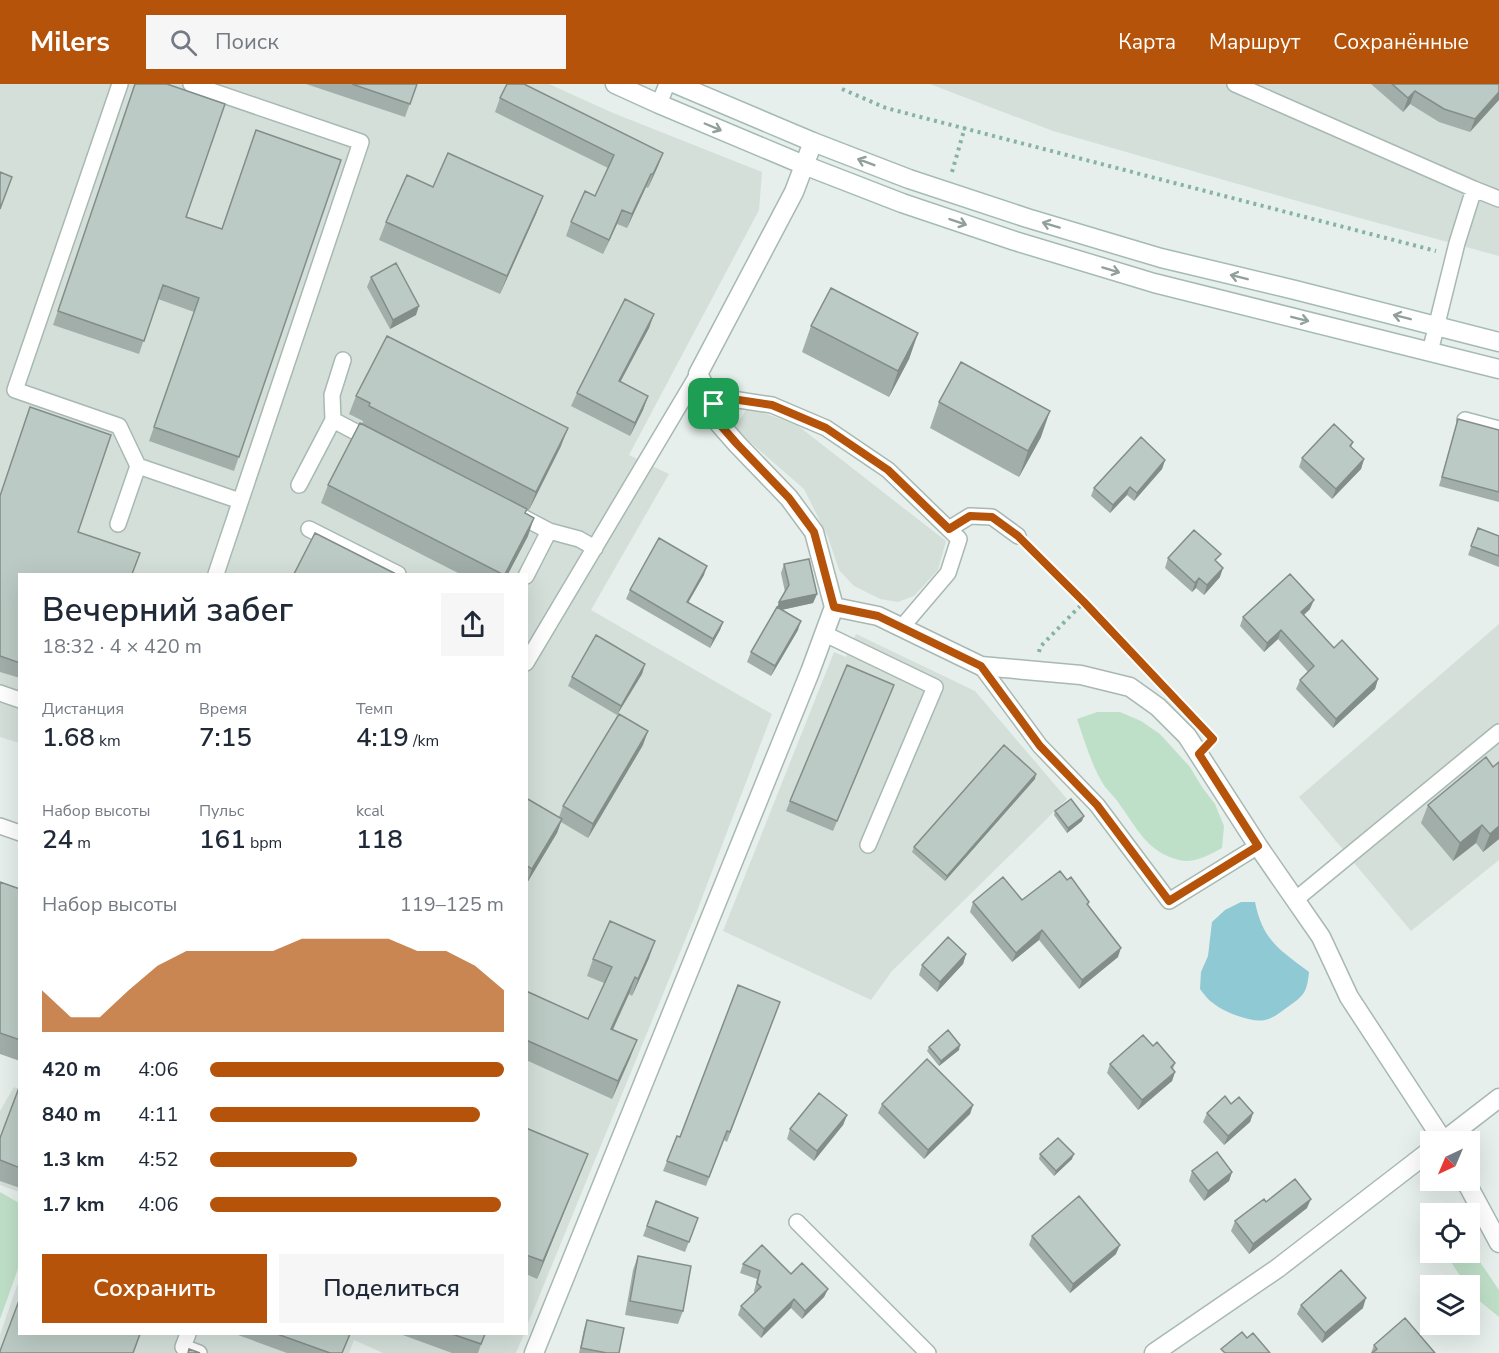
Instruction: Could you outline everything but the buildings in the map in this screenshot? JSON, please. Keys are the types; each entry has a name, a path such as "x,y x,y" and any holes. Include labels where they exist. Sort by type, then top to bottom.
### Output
{"street":[{"path":"615,84 804,165 902,203 981,230 1154,283 1499,369"},
{"path":"676,84 813,142 918,182 1027,218 1161,258 1499,342"},
{"path":"534,1353 834,607 814,532 789,498 716,420 714,404 698,374 794,192 813,142"},
{"path":"834,607 878,616 981,666 1081,675 1130,687 1158,707 1187,736 1258,846 1321,937 1349,997 1433,1131"},
{"path":"1456,1131 1499,1098"},
{"path":"1154,1353 1278,1268 1420,1158"},
{"path":"1471,1191 1499,1243"}],"lane":[{"path":"118,524 138,466 119,426 15,390 120,84"},
{"path":"191,84 361,142 216,573"},
{"path":"658,104 667,84"},
{"path":"1235,84 1499,199"},
{"path":"1430,352 1454,255 1474,189"},
{"path":"299,485 333,420 332,395 343,360"},
{"path":"531,643 595,548 698,374"},
{"path":"714,404 732,399 772,405 826,428 888,470 959,538 948,573 902,627"},
{"path":"333,420 384,446"},
{"path":"1465,420 1499,429"},
{"path":"138,466 240,501"},
{"path":"498,505 549,531 579,540 595,548"},
{"path":"949,529 970,516 992,517 1018,536"},
{"path":"309,529 396,573"},
{"path":"528,573 549,531"},
{"path":"825,634 935,687 868,845"},
{"path":"981,666 1040,746 1097,805 1169,901 1258,846"},
{"path":"0,693 18,699"},
{"path":"1295,900 1499,732"},
{"path":"0,826 18,832"},
{"path":"796,1222 928,1353"},
{"path":"188,1335 183,1347 199,1353"}],"path":[{"path":"842,89 886,108 1454,255"},
{"path":"951,175 965,128"},
{"path":"1018,536 1157,679"},
{"path":"1034,671 1040,647 1084,602"}],"shaded area":[{"path":"0,84 549,84 613,113 762,172 759,210 629,455 669,474 591,610 772,714 697,911 528,1324 528,573 18,573 18,743 0,737"},
{"path":"930,84 1499,84 1499,256 1053,131"},
{"path":"748,407 797,425 946,541 938,570 914,596 898,602 880,599 854,586 839,570 828,537 804,489 734,428"},
{"path":"1499,624 1499,860 1411,931 1299,797"},
{"path":"856,634 975,691 1067,799 892,971 871,1000 723,931 834,652 846,657"},
{"path":"14,1087 18,1089 18,1192 0,1185 0,1111"},
{"path":"18,1283 18,1335 524,1335 516,1353 383,1353 354,1340 349,1353 0,1353 0,1335"}],"green space":[{"path":"1097,712 1120,712 1141,721 1160,734 1190,767 1215,804 1224,826 1222,848 1201,858 1184,861 1159,851 1144,838 1105,787 1089,754 1077,719"},
{"path":"0,1192 18,1202 18,1269 0,1319"},
{"path":"1480,1262 1499,1290 1499,1317 1480,1301 1480,1275 1459,1275 1452,1263"}],"water":[{"path":"1241,902 1255,902 1263,926 1274,943 1309,972 1302,995 1278,1014 1265,1020 1245,1018 1224,1010 1209,1000 1200,989 1201,972 1208,956 1212,922 1225,910"}],"route":[{"path":"732,399 772,405 826,428 888,470 949,529 970,516 992,517 1018,536 1084,602 1213,739 1199,754 1258,846 1169,901 1097,805 1040,746 981,666 878,616 834,607 814,532 789,498 716,420 714,404 732,399"}]}
